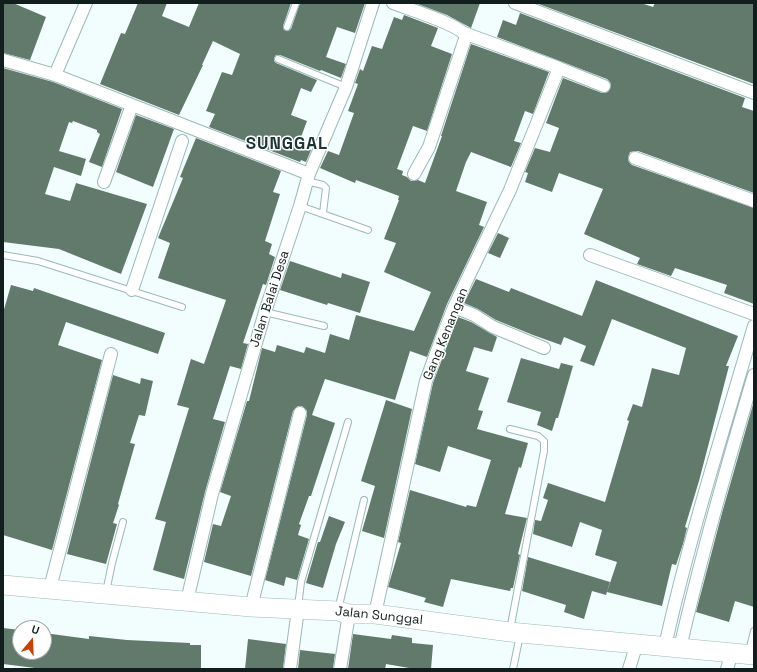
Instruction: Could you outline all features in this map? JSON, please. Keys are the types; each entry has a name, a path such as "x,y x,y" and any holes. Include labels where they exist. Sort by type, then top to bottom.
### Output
{"main road":[{"name":"Jalan Sunggal","path":"3,585 251,607 375,614 515,632 672,647 740,658"}],"street":[{"path":"55,75 86,3"},
{"name":"Jalan Balai Desa","path":"187,601 212,494 264,312 308,178 346,87 373,3"},
{"path":"393,3 451,25 464,33 604,86"},
{"path":"515,3 754,93"},
{"path":"414,174 429,146 434,132 464,43 466,36 464,33"},
{"path":"3,60 55,75 132,105 308,178"},
{"name":"Gang Kenangan","path":"375,614 426,381 454,307 510,190 559,68"},
{"path":"104,182 132,105"},
{"path":"132,290 182,141"},
{"path":"635,158 754,201"},
{"path":"590,255 754,314"},
{"path":"454,307 474,315 493,327 544,348"},
{"path":"672,647 675,601 754,326"},
{"path":"50,588 111,354"},
{"path":"672,647 690,602 727,464 754,375"},
{"path":"251,607 300,413"},
{"path":"714,461 727,464"},
{"path":"290,669 298,609"},
{"path":"340,669 343,613"},
{"path":"629,669 637,643"}],"lane":[{"path":"287,27 296,3"},
{"path":"278,59 346,87"},
{"path":"308,178 326,188 323,213"},
{"path":"300,206 368,230"},
{"path":"3,255 38,261 182,307"},
{"path":"264,312 324,326"},
{"path":"298,609 301,582 348,422"},
{"path":"510,429 538,436 544,441 544,450 515,632 513,669"},
{"path":"343,613 364,500"},
{"path":"106,594 112,563 123,522"},
{"path":"740,658 754,631"}],"building":[{"path":"3,3 13,3 46,17 30,60 3,53"},
{"path":"138,3 167,3 162,16 189,27 199,3 291,3 283,26 284,30 287,31 291,29 300,3 365,3 355,33 337,27 326,57 346,64 341,78 280,55 276,55 274,58 276,63 317,80 311,92 301,88 291,115 307,121 298,145 311,150 306,162 301,160 300,162 209,127 215,114 206,111 222,72 232,75 240,54 213,41 179,115 100,84 121,33 125,34"},
{"path":"415,3 480,3 471,28 447,15"},
{"path":"536,3 641,3 653,7 655,3 754,3 754,84"},
{"path":"520,13 745,98 742,107 754,111 754,193 638,151 630,152 628,159 632,165 754,208 754,304 724,293 727,285 675,268 671,276 637,264 640,258 584,234 603,189 559,173 552,192 525,182 528,173 525,172 535,148 550,152 559,128 546,123 563,78 602,93 608,92 611,85 607,79 497,37 503,20 516,25"},
{"path":"404,15 438,28 431,46 452,54 427,131 413,126 397,169 403,171 402,175 411,181 418,180 425,183 442,136 471,44 549,72 533,114 525,111 514,141 521,143 511,167 471,152 466,162 456,191 487,202 479,225 484,227 447,304 427,357 410,351 395,400 325,379 312,415 335,423 311,496 309,496 299,524 301,525 298,535 309,539 297,580 286,577 284,586 265,580 307,415 307,411 302,406 298,406 293,411 251,576 204,562 213,524 221,526 231,496 220,492 247,401 249,401 262,348 275,352 277,345 304,353 306,347 325,353 330,334 349,340 356,315 414,331 431,292 384,272 396,243 384,239 399,200 399,196 356,180 355,183 320,168 328,151 339,155 354,113 348,111 358,84 355,83 360,69 363,71 372,46 382,49 394,17 402,20"},
{"path":"3,68 53,82 122,109 102,167 89,162 100,134 97,130 73,121 72,123 69,122 59,151 86,159 81,176 54,167 45,194 70,201 76,183 147,204 121,274 59,249 3,242"},
{"path":"136,115 174,129 153,187 116,172"},
{"path":"196,138 281,171 273,192 280,194 265,241 272,244 269,254 275,257 266,285 263,284 243,343 248,344 241,369 230,366 213,419 225,422 205,492 184,579 153,570 166,522 155,519 189,408 177,405 191,359 204,364 226,300 158,278 170,243 158,238 183,178 180,177"},
{"path":"498,233 509,238 500,258 488,253"},
{"path":"290,261 341,278 342,273 370,282 360,313 328,303 327,305 280,290"},
{"path":"476,279 509,292 511,288 582,316 596,280 738,336 726,366 729,366 699,481 685,527 687,528 683,544 676,565 672,564 662,606 607,592 617,562 595,555 602,530 580,522 572,547 533,534 535,520 541,521 548,500 543,498 548,483 605,502 629,421 627,420 633,404 642,407 652,368 679,375 686,348 612,319 594,366 580,361 586,346 564,337 561,345 496,320 478,309 464,303"},
{"path":"11,285 33,291 34,288 165,333 158,354 66,322 58,345 102,360 52,550 3,535 3,313"},
{"path":"458,317 471,322 497,337 492,352 474,347 466,371 489,378 478,410 483,411 477,429 528,443 505,514 527,518 518,554 520,555 513,588 511,588 510,591 451,579 443,607 424,602 426,598 388,587 401,543 398,542 410,490 466,507 467,505 476,507 491,460 448,446 440,472 415,464 433,383"},
{"path":"521,358 559,369 561,363 573,366 558,418 556,418 552,431 537,425 541,412 507,402"},
{"path":"113,375 140,384 141,378 153,381 145,416 139,415 130,443 135,444 113,523 117,524 106,564 67,554"},
{"path":"386,400 412,409 384,538 362,531 375,486 361,481"},
{"path":"754,401 754,607 735,601 729,622 696,612"},
{"path":"329,516 345,522 336,544 323,588 306,583 318,542 320,542"},
{"path":"528,557 610,582 606,595 592,591 584,619 564,612 566,605 522,591"},
{"path":"3,628 12,629 12,660 52,660 52,634 89,639 89,636 201,645 201,669 43,669 3,664"},
{"path":"353,634 391,639 392,635 412,638 412,643 433,645 431,669 409,669 386,664 385,669 348,669"},
{"path":"248,639 286,644 283,669 245,669"},
{"path":"300,650 335,654 333,669 298,669"}],"district":[{"name":"SUNGGAL","path":"287,144"}]}
